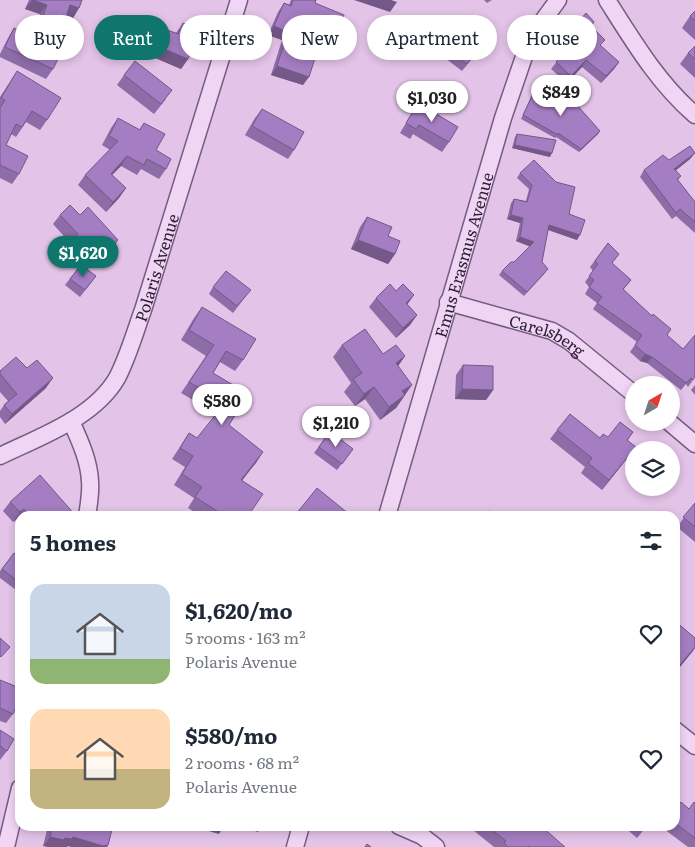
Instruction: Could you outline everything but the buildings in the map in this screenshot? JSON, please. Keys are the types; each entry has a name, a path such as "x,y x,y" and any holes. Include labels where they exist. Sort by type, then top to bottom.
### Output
{"street":[{"name":"Polaris Avenue","path":"0,456 90,409 116,379 128,353 239,0"},
{"name":"Emus Erasmus Avenue","path":"388,511 503,118 528,45 558,0"},
{"path":"607,0 651,68 670,92 695,115"},
{"name":"Carelsberg","path":"448,302 552,331 570,341 625,387"},
{"path":"71,420 83,448 90,478 88,511"},
{"path":"680,431 695,444"},
{"path":"680,734 695,746"},
{"path":"6,847 15,809"},
{"path":"295,847 300,831"},
{"path":"412,831 436,847"}]}
